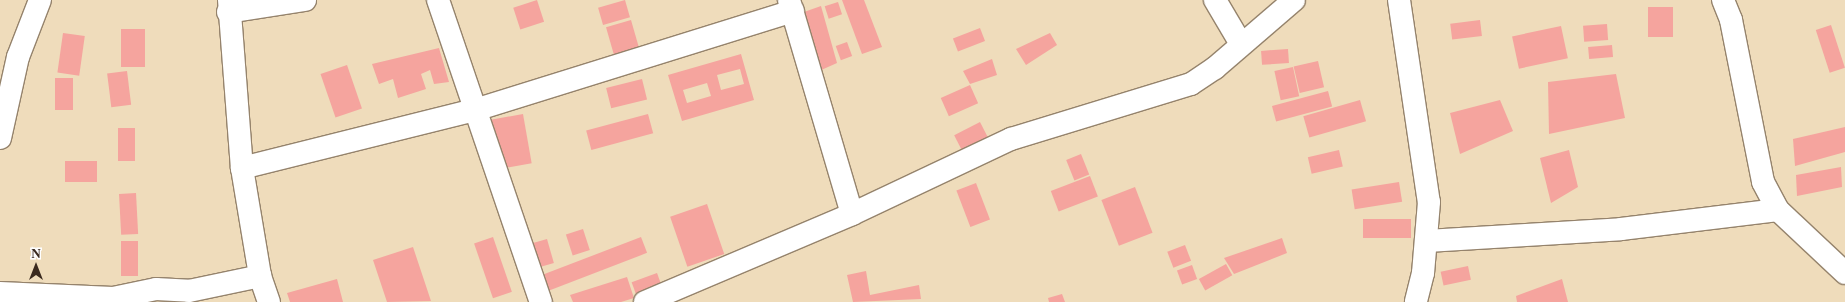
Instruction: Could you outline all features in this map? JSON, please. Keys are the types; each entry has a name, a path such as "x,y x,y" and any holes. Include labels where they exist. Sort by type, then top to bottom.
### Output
{"street":[{"path":"0,138 9,58 40,0"},
{"path":"270,302 260,276 242,168 229,6 305,0"},
{"path":"438,0 540,302"},
{"path":"1215,0 1241,44"},
{"path":"645,302 852,214 1011,139 1191,84 1215,68 1241,44 1294,0"},
{"path":"1399,0 1429,202 1427,241 1416,302"},
{"path":"1723,0 1731,20 1763,182 1778,210 1845,273"},
{"path":"242,168 475,110 791,6 852,214"},
{"path":"1427,241 1621,229 1778,210"},
{"path":"0,293 113,298 156,289 189,291 260,276"}],"building":[{"path":"537,0 544,22 520,30 513,8"},
{"path":"625,0 630,17 603,25 598,8"},
{"path":"842,0 864,0 882,47 862,54"},
{"path":"838,2 842,14 829,19 825,6"},
{"path":"821,6 837,63 819,71 804,12"},
{"path":"1648,7 1673,7 1673,37 1648,37"},
{"path":"631,20 641,55 616,62 606,27"},
{"path":"1480,20 1482,36 1452,40 1450,24"},
{"path":"1607,24 1608,40 1584,42 1583,26"},
{"path":"1831,25 1845,68 1830,73 1816,30"},
{"path":"1561,26 1568,58 1519,69 1512,36"},
{"path":"980,28 985,41 958,51 953,38"},
{"path":"121,29 145,29 145,67 121,67"},
{"path":"63,33 85,36 79,76 57,73"},
{"path":"1050,33 1057,45 1026,65 1016,49"},
{"path":"847,42 852,56 841,60 836,46"},
{"path":"1612,45 1613,57 1589,59 1588,47"},
{"path":"439,48 449,82 434,84 430,70 421,74 426,89 398,98 393,79 379,84 372,64"},
{"path":"1288,49 1289,63 1262,65 1261,51"},
{"path":"741,54 754,100 682,121 668,75","holes":["740,69 744,84 721,90 717,75","707,83 711,96 687,103 683,90"]},
{"path":"992,59 997,75 970,84 963,71"},
{"path":"1318,61 1324,87 1300,93 1294,67"},
{"path":"347,65 362,108 336,118 321,74"},
{"path":"1293,67 1299,96 1281,100 1274,71"},
{"path":"127,71 131,105 111,107 107,73"},
{"path":"1616,74 1625,118 1549,134 1548,82"},
{"path":"55,78 73,78 73,110 55,110"},
{"path":"642,79 647,99 611,108 606,88"},
{"path":"970,85 978,103 949,116 941,98"},
{"path":"1328,91 1332,106 1276,121 1272,106"},
{"path":"1360,100 1366,121 1309,137 1303,116"},
{"path":"1500,100 1513,131 1460,154 1450,113"},
{"path":"523,114 532,163 495,170 487,120"},
{"path":"648,114 653,133 591,150 586,131"},
{"path":"980,122 989,140 963,153 954,135"},
{"path":"1845,127 1845,152 1795,166 1793,139"},
{"path":"118,128 135,128 135,161 118,161"},
{"path":"1339,150 1343,167 1312,174 1308,157"},
{"path":"1569,150 1578,187 1551,203 1540,158"},
{"path":"1081,154 1089,174 1074,180 1066,160"},
{"path":"65,161 97,161 97,182 65,182"},
{"path":"1841,167 1842,187 1797,196 1796,175"},
{"path":"1090,176 1098,197 1059,212 1051,191"},
{"path":"1399,182 1402,202 1355,209 1352,190"},
{"path":"976,183 990,219 970,227 956,191"},
{"path":"1135,187 1153,233 1119,246 1101,200"},
{"path":"136,193 138,234 121,235 119,194"},
{"path":"707,204 724,254 687,267 670,217"},
{"path":"1363,219 1411,219 1411,238 1363,238"},
{"path":"583,229 590,250 573,255 566,235"},
{"path":"493,237 512,292 493,298 474,244"},
{"path":"641,237 647,253 545,292 539,276"},
{"path":"1282,238 1287,253 1234,274 1224,258"},
{"path":"547,239 554,263 536,268 529,244"},
{"path":"121,241 138,241 138,276 121,276"},
{"path":"1185,245 1191,261 1173,268 1167,252"},
{"path":"413,247 431,301 387,302 373,260"},
{"path":"1226,264 1232,275 1205,290 1199,279"},
{"path":"1192,265 1197,279 1182,285 1177,270"},
{"path":"1468,266 1471,280 1444,286 1441,272"},
{"path":"866,271 870,295 919,285 921,299 853,302 847,275"},
{"path":"657,273 662,287 637,296 632,282"},
{"path":"627,277 634,298 621,302 573,302 570,295"},
{"path":"337,279 343,302 290,302 287,293"},
{"path":"1562,279 1568,302 1517,302 1516,296"},
{"path":"1062,294 1065,302 1049,302 1048,298"}]}
